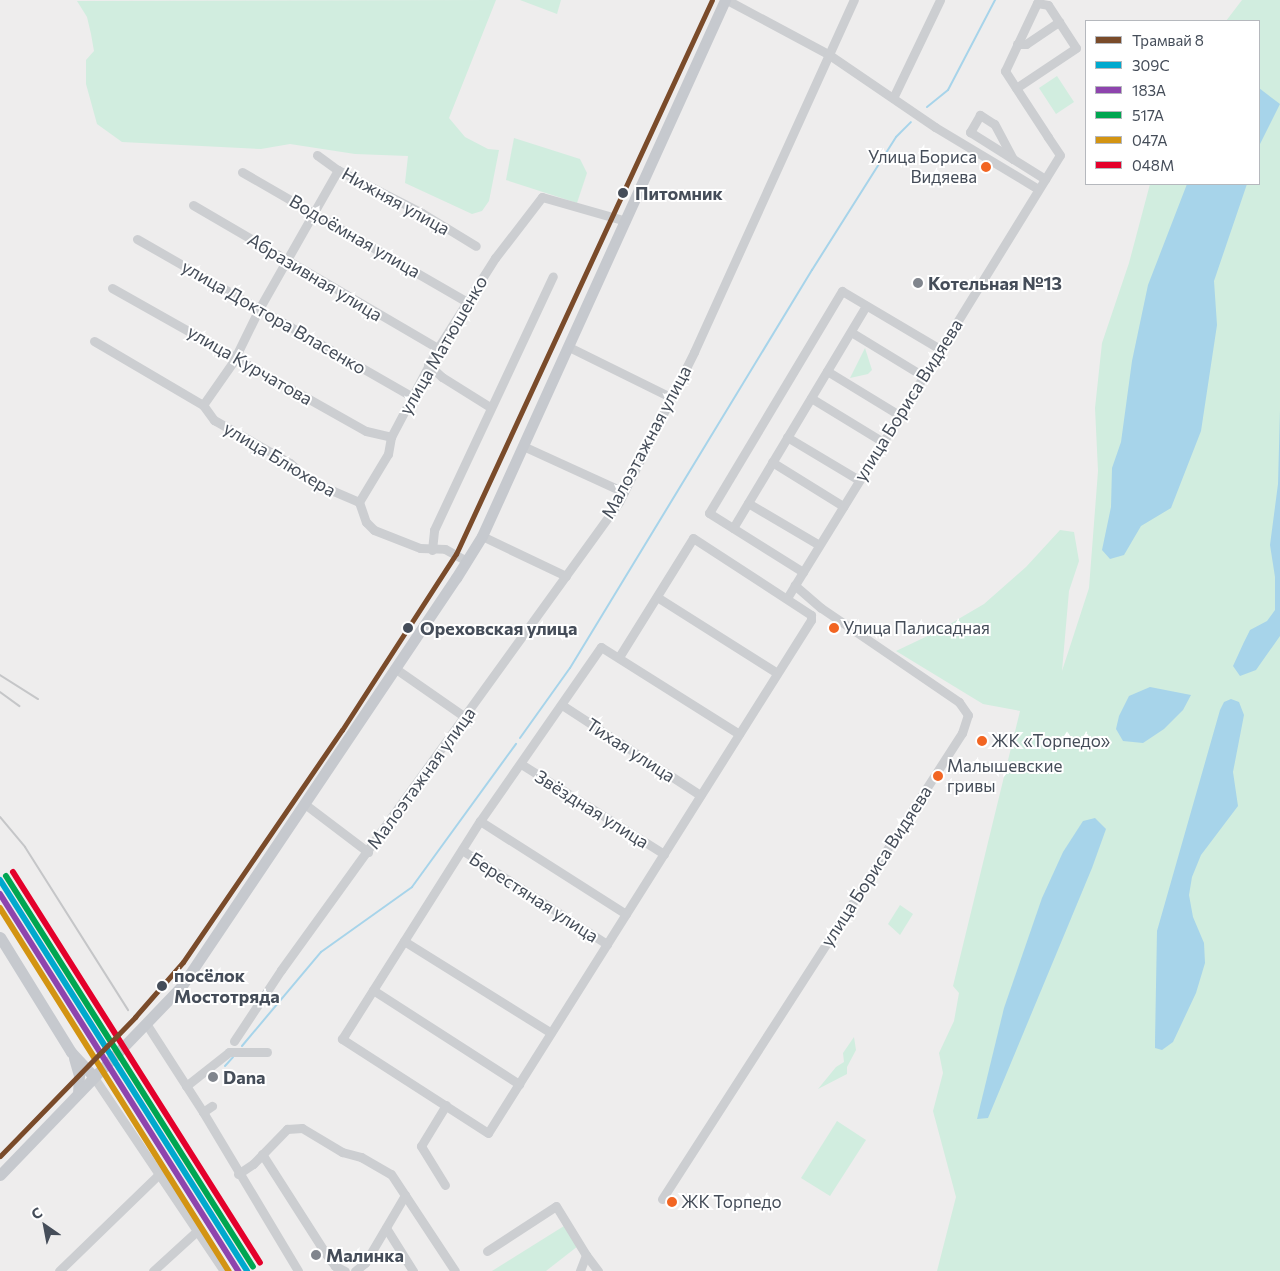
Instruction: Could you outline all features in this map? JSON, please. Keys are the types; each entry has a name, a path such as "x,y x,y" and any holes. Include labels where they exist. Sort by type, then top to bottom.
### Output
{"main road":[{"path":"0,1175 93,1076 147,1025 194,969 306,805 467,561 482,536 726,0"},
{"path":"0,937 71,1052 93,1076"},
{"path":"71,1052 90,1064 107,1062"},
{"path":"71,1052 79,1075 78,1093"}],"street":[{"path":"726,0 828,54 893,98 1038,189"},
{"name":"Малоэтажная улица","path":"234,1042 245,1021 465,717 624,492 732,271 828,54 854,0"},
{"path":"893,98 940,0"},
{"name":"улица Бориса Видяева","path":"787,598 1060,155 1016,88 1005,71 1038,3 1048,5 1076,48 1016,88"},
{"path":"1017,44 1026,44 1059,22"},
{"path":"1013,160 994,124 980,115 970,132 1013,160 1044,179"},
{"name":"Нижняя улица","path":"317,154 338,170 422,213 476,246"},
{"path":"203,405 236,357 259,309 338,170"},
{"name":"Водоёмная улица","path":"242,172 314,211 467,302"},
{"name":"улица Матюшенко","path":"359,502 388,454 391,437 428,364 505,244 542,197 626,221"},
{"name":"Абразивная улица","path":"193,205 438,348"},
{"name":"улица Доктора Власенко","path":"137,238 411,396"},
{"path":"432,550 434,530 553,276"},
{"name":"улица Курчатова","path":"112,288 366,431 391,437"},
{"path":"803,572 708,513 842,291 940,349"},
{"path":"733,528 866,306"},
{"path":"851,332 923,376"},
{"name":"улица Блюхера","path":"94,341 203,405 214,420 290,463 310,481 359,502 366,522 374,530 432,550 445,549 467,561"},
{"path":"569,347 670,397"},
{"path":"428,364 450,382 490,407"},
{"path":"827,371 899,415"},
{"path":"810,398 882,442"},
{"path":"787,437 859,480"},
{"path":"523,446 624,492"},
{"path":"772,462 843,506"},
{"path":"748,503 819,545"},
{"path":"482,536 566,576"},
{"path":"619,656 693,538 811,615 777,673 488,1133 342,1039 480,821 602,647 619,656 738,734"},
{"name":"улица Бориса Видяева","path":"662,1199 962,733 968,716 959,702 821,608 795,585"},
{"path":"657,597 777,673"},
{"path":"396,669 465,717"},
{"name":"Тихая улица","path":"562,705 700,795"},
{"name":"Звёздная улица","path":"521,764 664,854"},
{"path":"306,805 368,852"},
{"path":"480,821 626,914"},
{"name":"Берестяная улица","path":"462,850 607,944"},
{"path":"404,941 551,1033"},
{"path":"373,990 519,1084"},
{"path":"147,1025 203,1112 238,1174 298,1271"},
{"path":"186,1086 229,1052 266,1052"},
{"path":"93,1076 224,1271"},
{"path":"445,1184 420,1146 446,1105"},
{"path":"203,1112 212,1106"},
{"path":"238,1174 262,1154 287,1129 294,1126 342,1152 361,1157 385,1170 396,1179 455,1271"},
{"path":"262,1154 326,1254 335,1266 345,1271"},
{"path":"59,1271 160,1174"},
{"path":"355,1271 365,1263 405,1195"},
{"path":"487,1251 556,1206 586,1256 598,1271"},
{"path":"386,1228 413,1271"},
{"path":"153,1271 198,1230"},
{"path":"580,1271 586,1256"}],"green space":[{"path":"496,0 449,118 465,137 488,149 499,150 489,201 482,211 472,214 405,183 408,156 355,154 290,144 261,149 122,142 97,124 86,84 86,60 94,51 87,17 77,1"},
{"path":"520,0 561,0 557,14"},
{"name":"Малышевские гривы","path":"1242,0 1280,0 1280,1271 937,1271 956,1197 933,1111 943,1073 939,1053 954,1021 959,993 953,986 1020,711 983,704 896,651 938,631 984,604 1026,567 1060,530 1074,532 1079,561 1069,591 1062,671 1089,588 1098,471 1095,408 1102,343 1129,263 1150,185 1260,185 1260,20 1227,20"},
{"path":"1057,76 1074,102 1056,114 1039,88"},
{"path":"514,138 580,159 587,173 577,203 506,180"},
{"path":"865,348 872,370 868,374 850,378"},
{"path":"900,905 913,914 900,935 888,924"},
{"path":"854,1037 856,1050 847,1067 847,1074 818,1089 836,1067 844,1062 843,1053"},
{"path":"837,1121 866,1140 830,1196 801,1178"},
{"path":"564,1226 578,1246 546,1271 492,1271"}],"water":[{"path":"1260,89 1280,104 1260,144"},
{"path":"1187,185 1247,185 1214,281 1217,325 1201,431 1171,508 1141,526 1124,555 1110,559 1102,550 1111,507 1112,468 1121,442 1132,361 1148,285"},
{"path":"1280,410 1280,636 1256,670 1240,676 1233,666 1250,630 1267,621 1275,610 1275,577 1270,545 1278,484"},
{"path":"1150,687 1191,695 1183,710 1164,729 1143,743 1123,741 1116,729 1119,716 1129,696"},
{"path":"1231,699 1239,702 1244,715 1233,772 1238,806 1201,855 1192,877 1189,895 1193,917 1204,943 1205,963 1196,993 1173,1042 1162,1050 1155,1048 1157,931 1220,710 1224,702"},
{"path":"1095,818 1106,829 1092,868 988,1118 977,1119 1004,1008 1042,898 1063,852 1083,821"}],"waterway":[{"path":"927,107 948,90 995,0"},
{"path":"520,738 570,668 812,270 896,137 911,122"},
{"path":"242,1046 321,952 412,887 516,744"},
{"path":"225,1066 233,1057"}],"railway":[{"path":"0,675 38,699"},
{"path":"0,692 19,706"},
{"path":"0,817 25,847 128,1010"}],"tram line":[{"name":"8","path":"0,1156 135,1017 183,962 342,730 456,554 712,0"}],"transit line":[{"name":"048М","path":"13,872 260,1263"},
{"name":"517А","path":"6,876 253,1267"},
{"name":"309С","path":"0,880 247,1271"},
{"name":"183А","path":"0,894 238,1271"},
{"name":"047А","path":"0,908 229,1271"}],"place":[{"name":"Улица Бориса Видяева","path":"986,167"},
{"name":"Питомник","path":"623,193"},
{"name":"Котельная №13","path":"918,283"},
{"name":"Ореховская улица","path":"408,628"},
{"name":"Улица Палисадная","path":"834,628"},
{"name":"ЖК «Торпедо»","path":"982,741"},
{"name":"Малышевские гривы","path":"938,776"},
{"name":"посёлок Мостотряда","path":"162,986"},
{"name":"Dana","path":"213,1077"},
{"name":"ЖК Торпедо","path":"672,1202"},
{"name":"Малинка","path":"316,1255"}]}
